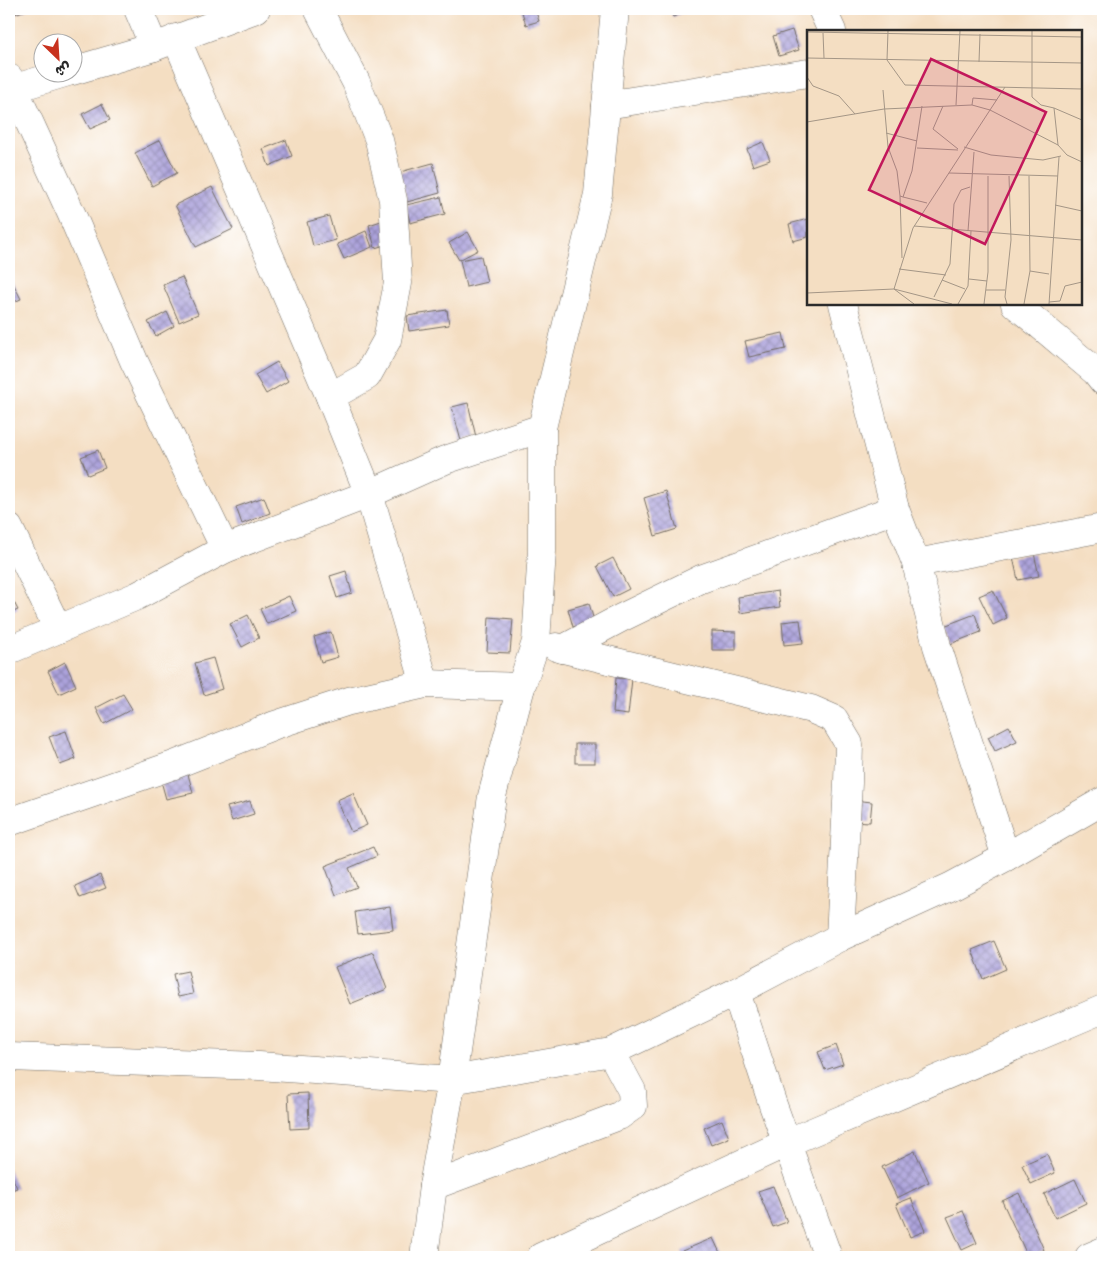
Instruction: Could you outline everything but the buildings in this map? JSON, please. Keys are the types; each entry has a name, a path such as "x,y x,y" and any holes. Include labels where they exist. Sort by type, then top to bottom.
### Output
{"street":[{"path":"138,9 165,43 330,397 369,494 425,684"},
{"path":"82,68 165,43 256,9"},
{"path":"318,9 356,82 379,140 393,200 398,284 387,340 367,376 330,397"},
{"path":"424,1257 433,1186 452,1080 492,796 521,687 536,642 542,551 542,428 598,194 615,9"},
{"path":"822,9 832,30"},
{"path":"606,105 807,73"},
{"path":"32,80 10,85 72,215 134,361 225,549"},
{"path":"843,305 895,509 916,563 937,646 1006,857"},
{"path":"1016,305 1096,372 1103,381"},
{"path":"9,650 137,596 225,549 369,494 445,460 542,428"},
{"path":"563,649 701,579 895,509"},
{"path":"9,528 58,629"},
{"path":"916,563 1103,528"},
{"path":"536,642 811,709 834,719 849,744 840,937"},
{"path":"9,822 174,765 274,725 349,701 425,684 521,687"},
{"path":"9,1057 260,1066 452,1080 611,1052 736,992 840,937 950,886 1006,857 1103,801"},
{"path":"736,992 786,1143 828,1257"},
{"path":"542,1257 786,1143 1103,1009"},
{"path":"433,1186 619,1116 633,1106 632,1091 611,1052"},
{"path":"1089,1257 1103,1251"}]}
